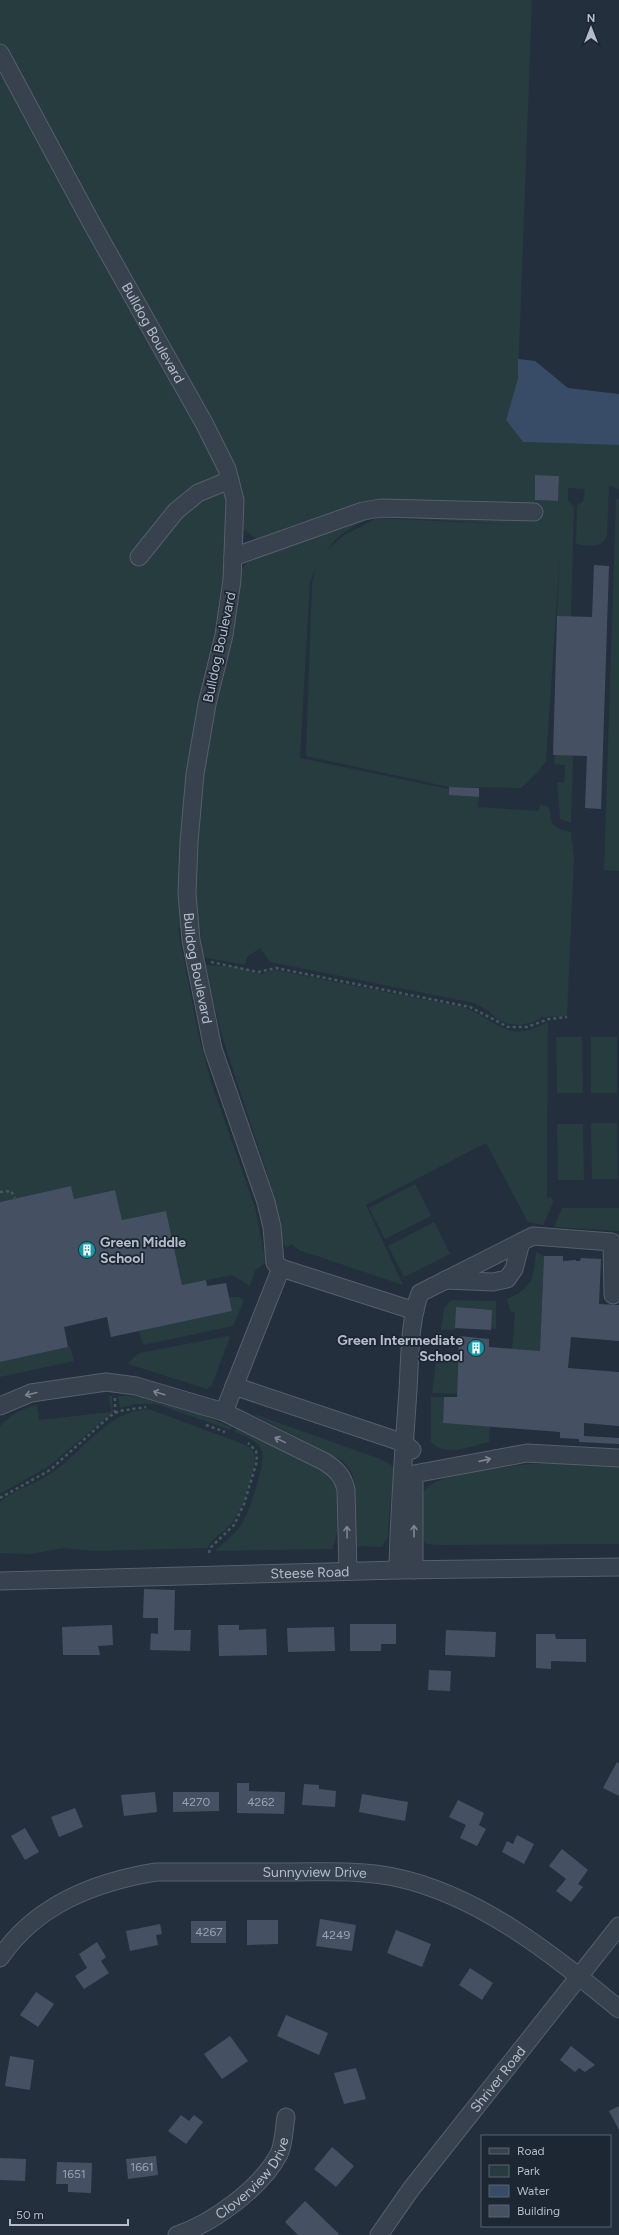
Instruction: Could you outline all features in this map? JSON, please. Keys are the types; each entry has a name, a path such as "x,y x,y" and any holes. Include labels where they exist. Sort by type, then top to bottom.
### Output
{"street":[{"name":"Bulldog Boulevard","path":"0,53 88,217 204,423 227,469 235,500 232,580 224,635 207,704 195,774 189,842 187,894 195,961 213,1049 266,1202 272,1227 278,1266"},
{"path":"139,557 176,511 198,493 230,480"},
{"path":"233,557 363,511 375,509 534,512"},
{"path":"404,1447 415,1311 420,1293 443,1280 533,1236 612,1242 613,1295"},
{"path":"443,1280 494,1282 507,1279 514,1269 521,1242"},
{"path":"224,1412 278,1266 415,1311"},
{"path":"0,1406 31,1393 106,1382 136,1386 224,1412 325,1462 337,1470 343,1478 346,1490 348,1571"},
{"path":"234,1386 404,1447 414,1452 407,1474 406,1570"},
{"path":"407,1474 526,1453 619,1458"},
{"name":"Steese Road","path":"0,1581 348,1571 619,1567"},
{"name":"Sunnyview Drive","path":"0,1958 5,1940 25,1928 46,1912 73,1896 98,1885 125,1877 156,1872 352,1872 406,1880 445,1893 470,1905 511,1928 580,1977 619,2009"},
{"name":"Shriver Road","path":"379,2235 411,2189 619,1926"},
{"name":"Cloverview Drive","path":"177,2235 208,2221 249,2190 280,2153 286,2117"}],"path":[{"path":"195,961 236,966 258,972 276,968 470,1007 508,1027 527,1027 549,1019 567,1017"},
{"path":"0,1192 12,1191 15,1198"},
{"path":"0,1498 50,1470 110,1416 119,1411 151,1406"},
{"path":"199,1423 228,1434"},
{"path":"209,1554 210,1548 234,1525 250,1488 257,1461 256,1452 245,1441"}],"green space":[{"path":"0,0 532,0 518,378 506,420 523,442 619,445 619,489 609,486 607,535 599,545 594,546 576,544 577,505 583,502 585,489 568,488 568,501 574,506 571,617 557,616 560,555 546,761 538,772 521,788 449,787 306,756 312,583 316,568 310,582 300,758 449,789 449,795 479,797 478,807 539,811 540,804 548,807 552,823 559,828 571,832 574,857 567,1016 542,1017 534,1022 520,1025 509,1024 498,1020 489,1011 474,1003 270,962 260,948 247,957 245,965 202,957 200,929 178,928 199,1037 212,1085 255,1207 266,1263 255,1270 250,1286 232,1275 182,1285 166,1211 122,1220 115,1190 74,1199 71,1186 0,1202","holes":["535,475 559,476 558,501 535,500","386,504 254,556 242,568 244,530 258,540","385,517 534,526 381,518","377,518 343,536 328,549 343,533 356,525"]},
{"path":"616,499 619,499 619,871 604,870"},
{"path":"555,755 573,755 571,823 560,819 557,782 564,783 565,765 554,764"},
{"path":"204,965 237,967 261,974 275,970 463,1007 508,1030 530,1030 548,1022 547,1197 552,1198 553,1203 543,1225 528,1222 486,1143 366,1205 403,1285 299,1250 291,1244 286,1248 282,1242 267,1174 222,1036"},
{"path":"556,1037 582,1037 583,1093 557,1093"},
{"path":"591,1037 617,1037 617,1093 591,1093"},
{"path":"591,1123 617,1123 618,1179 592,1179"},
{"path":"557,1124 583,1124 584,1180 558,1180"},
{"path":"415,1184 431,1216 385,1239 369,1208"},
{"path":"562,1208 619,1208 619,1231 554,1227"},
{"path":"434,1222 450,1254 404,1277 388,1246"},
{"path":"536,1252 544,1256 540,1351 512,1349 515,1313 510,1311 507,1299 522,1291 527,1286 533,1275"},
{"path":"229,1297 238,1297 244,1300 233,1326 143,1345 139,1331 232,1311"},
{"path":"451,1300 496,1301 496,1329 491,1328 491,1310 457,1307 457,1328 454,1330 441,1330 444,1308"},
{"path":"228,1336 230,1337 212,1385 207,1389 128,1364 140,1353"},
{"path":"70,1347 74,1361 0,1377 0,1362"},
{"path":"437,1352 458,1354 457,1394 432,1393"},
{"path":"109,1396 112,1396 113,1412 49,1466 0,1494 0,1426 8,1418 17,1412 37,1405 39,1420 111,1412"},
{"path":"118,1396 132,1396 161,1401 232,1427 230,1430 157,1404 135,1404 120,1408"},
{"path":"431,1397 444,1397 443,1423 490,1426 489,1442 458,1450 437,1447 431,1442"},
{"path":"149,1409 251,1448 255,1458 252,1475 239,1512 230,1526 207,1548 94,1551 63,1548 31,1554 0,1553 0,1502 11,1494 42,1479 60,1467 95,1435 119,1417 133,1412"},
{"path":"251,1413 380,1459 395,1467 390,1504 388,1536 382,1547 356,1546 354,1539 354,1481 352,1473 343,1461"},
{"path":"236,1429 269,1442 330,1475 334,1481 338,1500 337,1533 332,1549 215,1551 236,1532 241,1525 252,1500 262,1466 263,1457 260,1447 250,1439 235,1432"},
{"path":"543,1463 619,1467 619,1544 440,1545 427,1544 421,1539 418,1501 429,1486 438,1481 467,1473 501,1467"}],"water":[{"path":"518,359 535,361 568,388 619,394 619,445 523,442 506,420 518,378"}],"building":[{"path":"535,475 559,476 558,501 535,500"},
{"path":"594,565 609,566 601,809 585,808 587,756 553,755 557,616 592,617"},
{"path":"449,787 479,788 479,797 449,795"},
{"name":"Green Middle School","path":"71,1186 74,1199 115,1190 122,1220 166,1211 182,1285 206,1280 207,1286 226,1283 232,1311 111,1337 107,1317 64,1327 68,1347 0,1362 0,1202"},
{"name":"Green Intermediate School","path":"544,1256 563,1256 563,1261 580,1261 581,1258 601,1259 599,1304 619,1305 619,1341 571,1337 568,1368 619,1372 619,1426 584,1423 584,1436 619,1438 619,1444 579,1442 579,1439 560,1438 560,1432 443,1423 444,1397 457,1397 459,1336 489,1339 489,1347 540,1351"},
{"path":"456,1307 492,1310 491,1330 455,1328"},
{"path":"144,1589 175,1590 174,1630 191,1630 190,1651 150,1650 151,1633 158,1634 158,1618 143,1618"},
{"path":"350,1624 396,1624 396,1644 381,1644 381,1651 350,1651"},
{"path":"112,1625 113,1645 98,1646 100,1655 63,1655 62,1627"},
{"path":"218,1625 239,1625 239,1630 266,1629 267,1655 219,1656"},
{"path":"334,1627 335,1651 288,1652 287,1628"},
{"path":"446,1630 496,1632 495,1657 445,1655"},
{"path":"536,1634 555,1634 556,1639 586,1639 586,1662 551,1661 551,1669 536,1668"},
{"path":"429,1670 451,1671 450,1691 428,1690"},
{"path":"617,1762 619,1763 619,1796 603,1788"},
{"path":"237,1783 249,1783 249,1791 285,1792 284,1814 237,1813"},
{"path":"304,1784 319,1785 319,1789 336,1791 335,1807 302,1805"},
{"path":"155,1792 157,1812 124,1816 121,1795"},
{"path":"173,1792 219,1792 219,1811 173,1812"},
{"path":"362,1794 408,1802 405,1821 359,1812"},
{"path":"458,1800 484,1813 479,1825 486,1829 477,1846 460,1838 466,1825 449,1817"},
{"path":"75,1808 83,1827 59,1837 51,1817"},
{"path":"25,1828 39,1852 25,1860 11,1836"},
{"path":"517,1835 534,1844 524,1864 502,1852 507,1841 513,1844"},
{"path":"562,1849 588,1870 578,1884 583,1887 571,1902 556,1891 566,1879 549,1866"},
{"path":"320,1919 356,1925 352,1951 316,1946"},
{"path":"247,1920 278,1920 278,1944 247,1945"},
{"path":"191,1921 226,1921 226,1943 191,1943"},
{"path":"160,1924 162,1934 156,1935 158,1945 130,1951 126,1931"},
{"path":"396,1930 431,1944 422,1967 387,1953"},
{"path":"97,1942 106,1957 101,1961 109,1973 84,1989 75,1976 87,1968 79,1954"},
{"path":"470,1968 493,1983 482,2000 459,1985"},
{"path":"36,1992 54,2004 38,2027 20,2015"},
{"path":"286,2015 328,2033 319,2055 277,2036"},
{"path":"230,2036 248,2061 222,2079 204,2054"},
{"path":"571,2046 595,2065 585,2072 579,2068 575,2072 560,2060"},
{"path":"10,2056 34,2060 30,2090 5,2086"},
{"path":"356,2068 366,2099 344,2104 334,2073"},
{"path":"619,2106 619,2130 609,2111"},
{"path":"181,2115 189,2121 194,2115 203,2122 186,2144 168,2131"},
{"path":"332,2147 354,2166 336,2187 314,2169"},
{"path":"156,2156 158,2175 128,2179 126,2159"},
{"path":"0,2158 26,2159 25,2181 0,2180"},
{"path":"57,2162 92,2163 91,2193 68,2192 68,2184 56,2184"},
{"path":"305,2201 339,2234 338,2235 298,2235 285,2222"}],"place":[{"name":"Green Middle School","path":"87,1250"},
{"name":"Green Intermediate School","path":"476,1348"}]}
